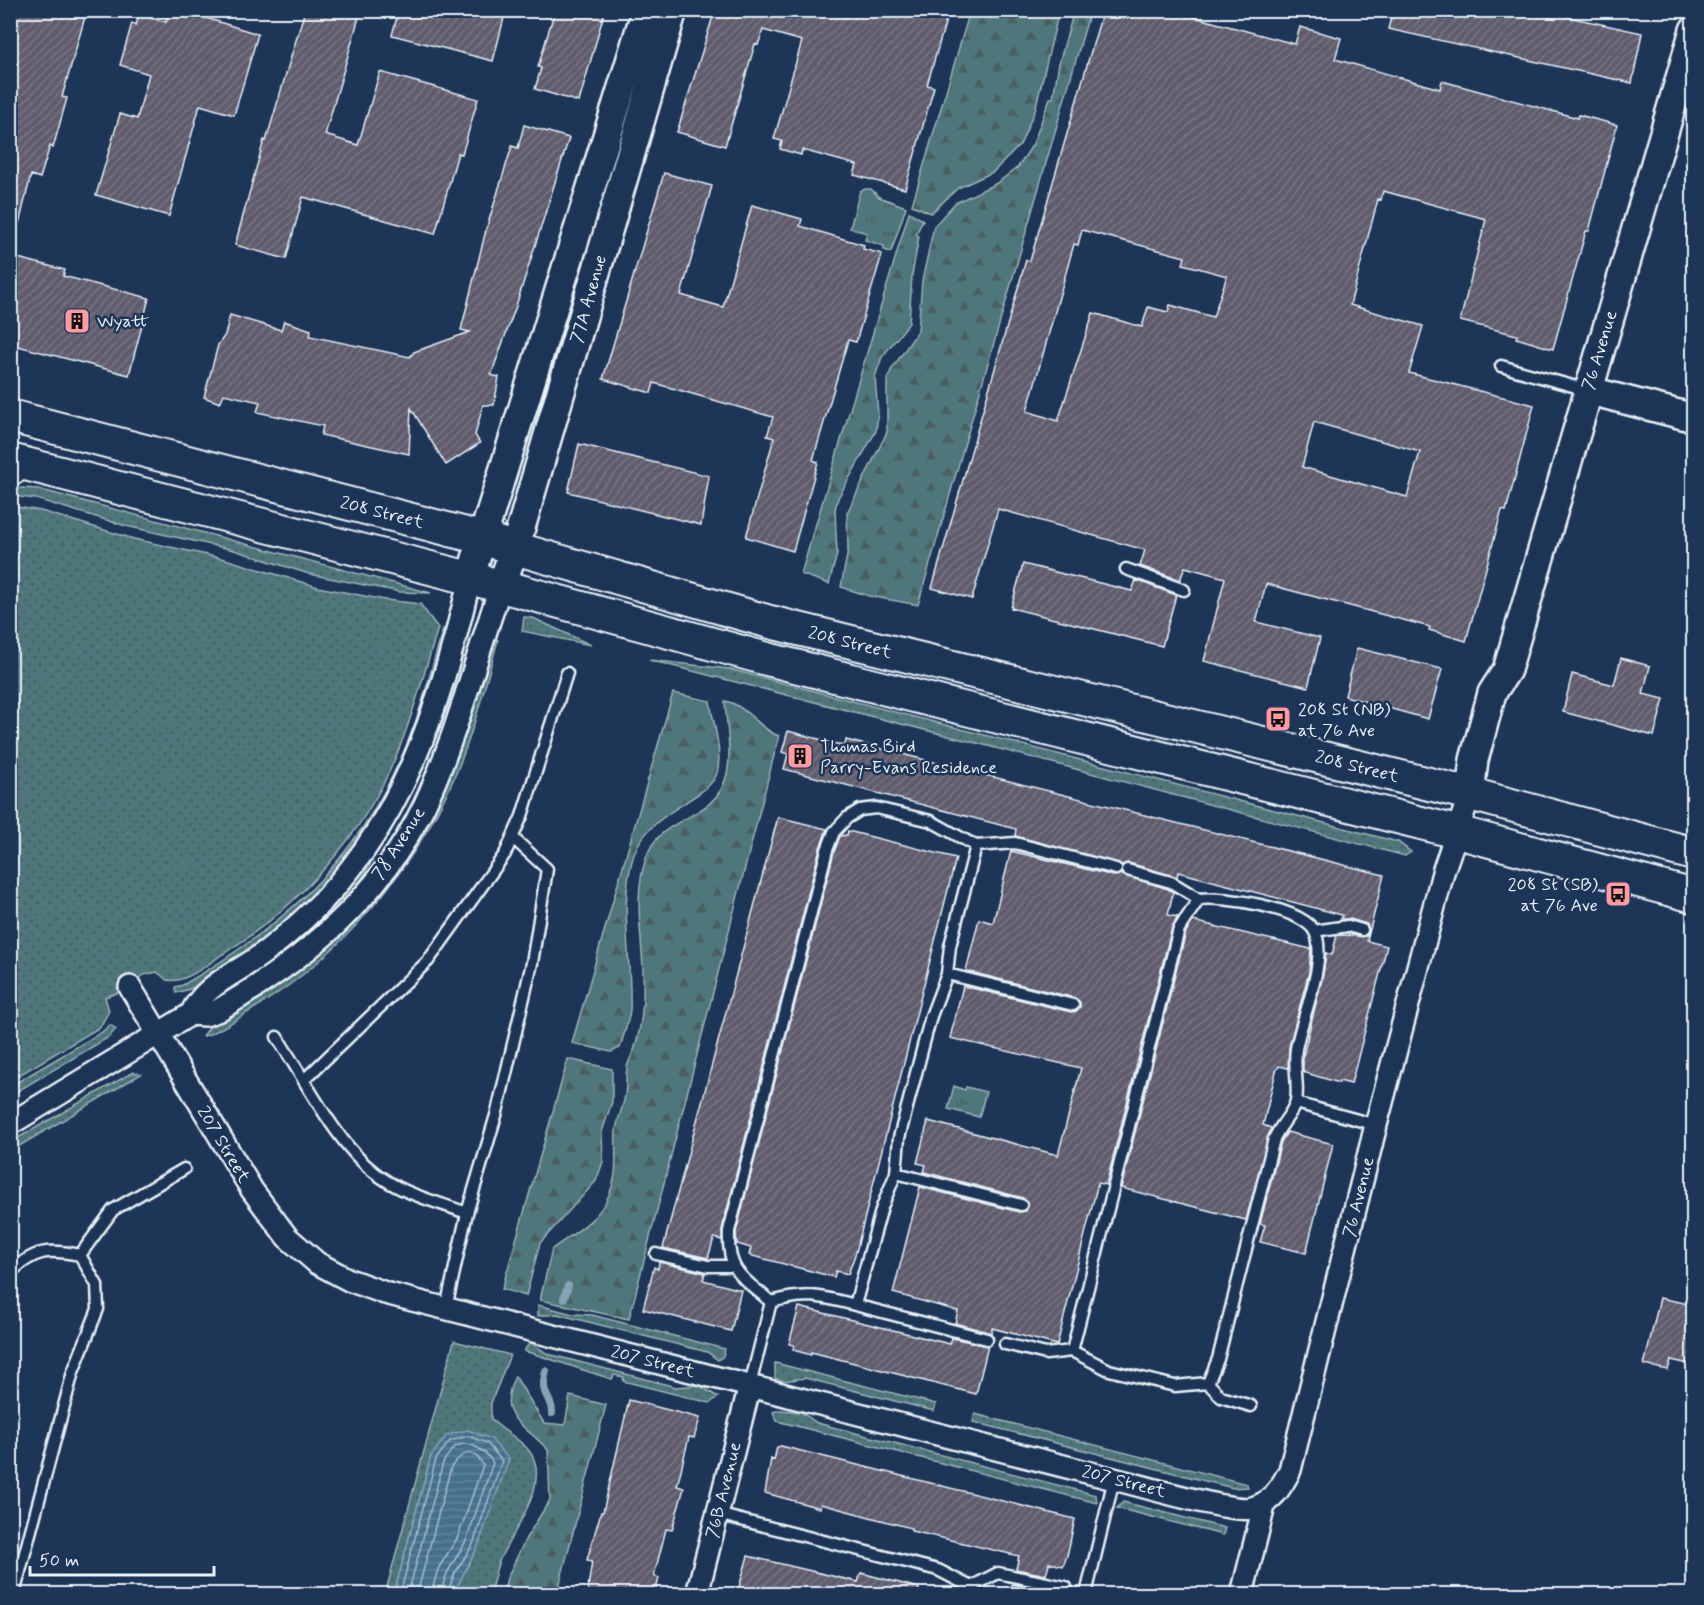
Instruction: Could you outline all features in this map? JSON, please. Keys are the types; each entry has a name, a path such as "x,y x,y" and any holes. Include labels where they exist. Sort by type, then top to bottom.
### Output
{"main road":[{"name":"208 Street","path":"10,417 484,538 770,622 1470,794 1694,854"},
{"name":"208 Street","path":"19,470 470,578 766,659 1457,832 1694,896"}],"street":[{"name":"77A Avenue","path":"470,578 646,10"},
{"name":"77A Avenue","path":"501,586 515,548 673,10"},
{"name":"76 Avenue","path":"1242,1594 1265,1502 1280,1490 1290,1470 1376,1125 1457,832 1470,794 1474,760 1492,693 1508,669 1587,390 1694,30"},
{"path":"1587,390 1694,418"},
{"name":"78 Avenue","path":"10,1124 191,1014 198,998 261,955 305,919 343,878 377,833 395,804 428,730 470,578"},
{"name":"78 Avenue","path":"191,1014 205,1015 217,1011 261,985 302,956 350,912 394,855 423,806 464,702 501,586"},
{"name":"207 Street","path":"130,987 252,1190 287,1237 317,1263 349,1280 385,1293 1114,1479 1241,1509 1252,1508 1265,1502"},
{"name":"76B Avenue","path":"697,1594 750,1385"}],"lane":[{"path":"1501,366 1587,390"},
{"path":"1126,569 1184,590"},
{"path":"304,1078 428,961 505,854 522,816 567,673"},
{"path":"771,1302 732,1266 728,1250 729,1231 827,850 834,832 847,818 860,810 876,808 931,821 976,846 1015,843 1171,882 1199,899 1226,898 1250,903 1289,914 1314,931 1340,927 1362,930"},
{"path":"446,1308 467,1214 497,1112 532,963 547,869 513,838"},
{"path":"855,1305 882,1207 896,1173 899,1138 931,1016 947,974 950,946 976,846"},
{"path":"1072,1351 1179,930 1199,899"},
{"path":"1208,1383 1218,1359 1274,1139 1281,1123 1296,1103 1295,1050 1319,955 1314,931"},
{"path":"947,974 1073,1005"},
{"path":"277,1037 351,1152 375,1173 399,1187 467,1214"},
{"path":"1296,1103 1376,1125"},
{"path":"80,1255 113,1210 184,1169"},
{"path":"896,1173 1021,1205"},
{"path":"10,1273 24,1260 51,1250 80,1255"},
{"path":"656,1254 708,1266 732,1266"},
{"path":"14,1594 73,1372 98,1309 97,1285 80,1255"},
{"path":"771,1302 804,1295 855,1305 987,1339"},
{"path":"750,1385 771,1302"},
{"path":"1005,1344 1046,1354 1072,1351 1108,1370 1175,1386 1208,1383"},
{"path":"1208,1383 1221,1397 1251,1406"},
{"path":"1086,1594 1114,1479"},
{"path":"717,1514 938,1570 972,1591 998,1573 1066,1587"}],"green space":[{"path":"970,11 1059,11 1035,110 1020,145 993,172 958,188 931,213 912,205"},
{"path":"1074,11 1090,11 918,605 869,596 841,587 848,550 847,513 887,432 887,382 891,370 918,331 922,281 934,226 955,203 997,183 1018,167 1033,144 1050,98 1053,98 1059,63"},
{"path":"871,189 879,197 906,207 891,252 884,250 884,246 865,240 867,233 850,228 860,191"},
{"path":"909,212 923,220 916,234 919,236 912,275 909,323 882,357 875,377 878,414 876,431 838,498 835,509 837,554 829,584 801,574"},
{"path":"21,488 38,489 431,593 400,592 309,574 234,550 126,526 36,499 11,496"},
{"path":"11,506 41,511 134,539 225,559 318,587 385,600 420,604 438,628 409,723 383,784 347,841 302,892 251,935 189,976 167,980 157,972 144,975 117,993 105,997 109,1011 100,1027 11,1080"},
{"path":"524,617 533,618 591,645 522,631"},
{"path":"443,629 450,632 412,752 358,848 301,912 231,966 190,989 176,993 175,987 183,985 220,962 285,914 314,887 364,826 404,751"},
{"path":"492,638 498,640 461,761 437,812 397,877 347,935 319,961 258,1006 222,1028 203,1036 211,1025 260,995 387,877"},
{"path":"649,660 729,669 1398,842 1411,852 1405,856 992,747"},
{"path":"673,693 710,701 719,765 712,782 652,827 641,839 634,854 629,873 626,911 630,1009 620,1048 611,1052 572,1043"},
{"path":"725,701 740,707 766,729 779,736 629,1319 540,1300 552,1249 598,1213 604,1206 612,1188 617,1127 625,1096 626,1072 638,1038 642,1010 643,971 639,901 642,872 653,843 663,832 700,810 721,790 727,774 729,757"},
{"path":"368,859 372,861 358,886 337,914 269,967 267,964 295,941"},
{"path":"110,1025 116,1029 109,1037 11,1095 11,1086"},
{"path":"568,1059 612,1069 612,1102 602,1132 603,1162 596,1181 540,1243 526,1296 502,1289"},
{"path":"133,1072 141,1074 11,1151 11,1142"},
{"path":"954,1086 965,1090 966,1087 986,1092 979,1117 948,1109"},
{"path":"538,1305 573,1314 592,1315 725,1349 723,1356 718,1360 707,1352 557,1314 538,1316"},
{"path":"454,1341 510,1355 491,1403 491,1419 530,1452 536,1464 533,1492 528,1507 500,1559 489,1594 453,1594 478,1546 487,1519 431,1456 394,1594 385,1594"},
{"path":"530,1342 548,1354 676,1387 699,1385 718,1397 710,1403 623,1381 624,1377 614,1375 612,1379 524,1351"},
{"path":"775,1363 936,1404 934,1411 805,1378 784,1381 775,1378"},
{"path":"515,1376 544,1423 565,1425 570,1396 606,1405 557,1594 503,1594 507,1578 526,1538 550,1500 548,1450 515,1419 510,1411 508,1402"},
{"path":"780,1410 801,1412 817,1423 1096,1495 1097,1503 777,1421 773,1412"},
{"path":"975,1414 1247,1484 1248,1487 1233,1488 973,1422"},
{"path":"1123,1502 1225,1528 1223,1535 1117,1508"}],"water":[{"path":"468,1430 491,1439 509,1459 478,1546 453,1594 394,1594 431,1456 447,1435"}],"building":[{"path":"10,10 87,10 62,97 67,98 53,148 50,146 40,178 31,175 18,228 10,227"},
{"path":"169,10 180,10 258,34 234,115 200,105 169,216 96,195 120,114 137,119 149,74 120,65 132,23 136,25 139,15 166,22"},
{"path":"305,10 361,10 325,135 358,145 380,72 478,99 462,154 458,153 435,234 303,197 286,259 235,245 264,140 266,141"},
{"path":"399,10 506,10 493,61 392,35"},
{"path":"555,10 605,10 579,102 535,89 541,68 538,67"},
{"path":"715,10 949,10 927,85 934,87 905,189 854,175 857,165 802,150 801,155 780,149 782,141 774,139 802,41 763,30 758,45 755,44 725,146 677,132"},
{"path":"1103,10 1168,10 1295,44 1300,27 1341,38 1335,59 1440,89 1442,81 1578,118 1579,115 1617,125 1589,231 1586,231 1553,349 1516,338 1517,335 1460,321 1486,219 1383,191 1381,200 1378,199 1350,305 1423,326 1409,373 1534,405 1506,511 1502,510 1466,641 1429,630 1430,627 1266,584 1256,622 1320,638 1308,687 1204,661 1225,578 1185,567 1180,580 1140,566 1145,550 998,509 972,599 932,588 1026,260 1030,261","holes":["1082,230 1185,257 1183,264 1227,276 1213,317 1170,305 1168,312 1148,307 1142,327 1093,313 1058,421 1027,411 1074,244 1078,245","1314,422 1420,452 1407,497 1302,467"]},
{"path":"1393,10 1537,10 1642,33 1632,83 1388,29"},
{"path":"524,125 569,138 516,306 491,375 499,377 494,405 483,405 475,435 480,443 446,465 411,408 409,454 321,435 323,426 257,412 260,402 224,394 220,403 204,397 218,345 225,335 230,315 281,330 284,321 311,330 310,336 410,357 414,352 470,332 461,330 486,230 512,146 518,148"},
{"path":"664,173 712,186 681,295 723,307 752,205 802,219 800,226 864,245 863,249 882,254 856,342 848,340 813,460 818,462 793,551 746,537 774,438 767,436 773,417 654,383 651,393 603,379"},
{"name":"Wyatt","path":"10,256 65,270 63,276 149,298 129,375 10,344"},
{"path":"579,444 709,476 701,525 568,492"},
{"path":"1023,564 1132,591 1136,580 1176,595 1162,646 1011,608"},
{"path":"1357,648 1442,669 1428,719 1345,696"},
{"path":"1621,658 1650,666 1643,694 1664,699 1654,736 1563,712 1572,674 1614,685"},
{"path":"788,731 845,746 846,740 1384,875 1367,941 1387,946 1351,1084 1339,1081 1339,1083 1303,1072 1303,1056 1323,975 1326,953 1332,955 1337,935 1367,936 1369,931 1367,924 1341,919 1342,915 1178,872 1177,877 1129,863 1122,865 1015,836 1016,829 784,769 788,754 782,752"},
{"path":"778,817 827,829 820,848 722,1229 722,1240 714,1238 708,1258 663,1248"},
{"path":"848,831 956,858 856,1252 848,1274 836,1271 834,1277 749,1255 751,1248 737,1244 736,1232 834,852 840,836 847,835"},
{"path":"1011,851 1114,876 1121,874 1168,889 1173,892 1168,915 1178,917 1172,927 1106,1185 1098,1183 1057,1345 992,1328 991,1333 955,1323 958,1311 893,1293 920,1187 1019,1212 1026,1211 1028,1206 1023,1198 924,1172 926,1165 917,1163 928,1121 1058,1155 1081,1068 950,1038 963,986 1071,1012 1080,1007 1080,1002 1075,998 966,971 979,919 993,923"},
{"path":"1193,921 1311,949 1309,972 1289,1047 1288,1068 1279,1066 1276,1071 1263,1125 1271,1128 1246,1220 1121,1188 1186,932"},
{"path":"1287,1132 1333,1144 1306,1253 1260,1242 1265,1225 1260,1224 1281,1142"},
{"path":"659,1262 705,1273 703,1280 741,1290 731,1331 643,1309 654,1267 658,1269"},
{"path":"1660,1298 1694,1305 1694,1365 1671,1360 1668,1370 1644,1365"},
{"path":"799,1307 950,1344 952,1338 988,1346 976,1394 811,1352 811,1355 793,1350 794,1345 789,1344"},
{"path":"629,1400 700,1418 694,1438 689,1437 677,1486 684,1488 672,1530 666,1529 654,1576 659,1578 655,1594 587,1594 592,1561 587,1560 601,1512 603,1512"},
{"path":"781,1446 1075,1519 1063,1566 1049,1563 1046,1575 1016,1569 1019,1556 911,1531 911,1528 821,1504 820,1508 765,1493 771,1459 774,1460 777,1447"},
{"path":"748,1556 858,1582 861,1573 919,1588 918,1594 737,1594"},
{"path":"1012,1584 1043,1590 1042,1594 1009,1594"}],"waterway":[{"path":"564,1298 568,1286"},
{"path":"546,1371 544,1386 552,1413"}],"place":[{"name":"Wyatt","path":"77,321"},
{"name":"208 St (NB) at 76 Ave","path":"1278,719"},
{"name":"Thomas Bird Parry-Evans Residence","path":"800,756"},
{"name":"208 St (SB) at 76 Ave","path":"1618,894"}]}
